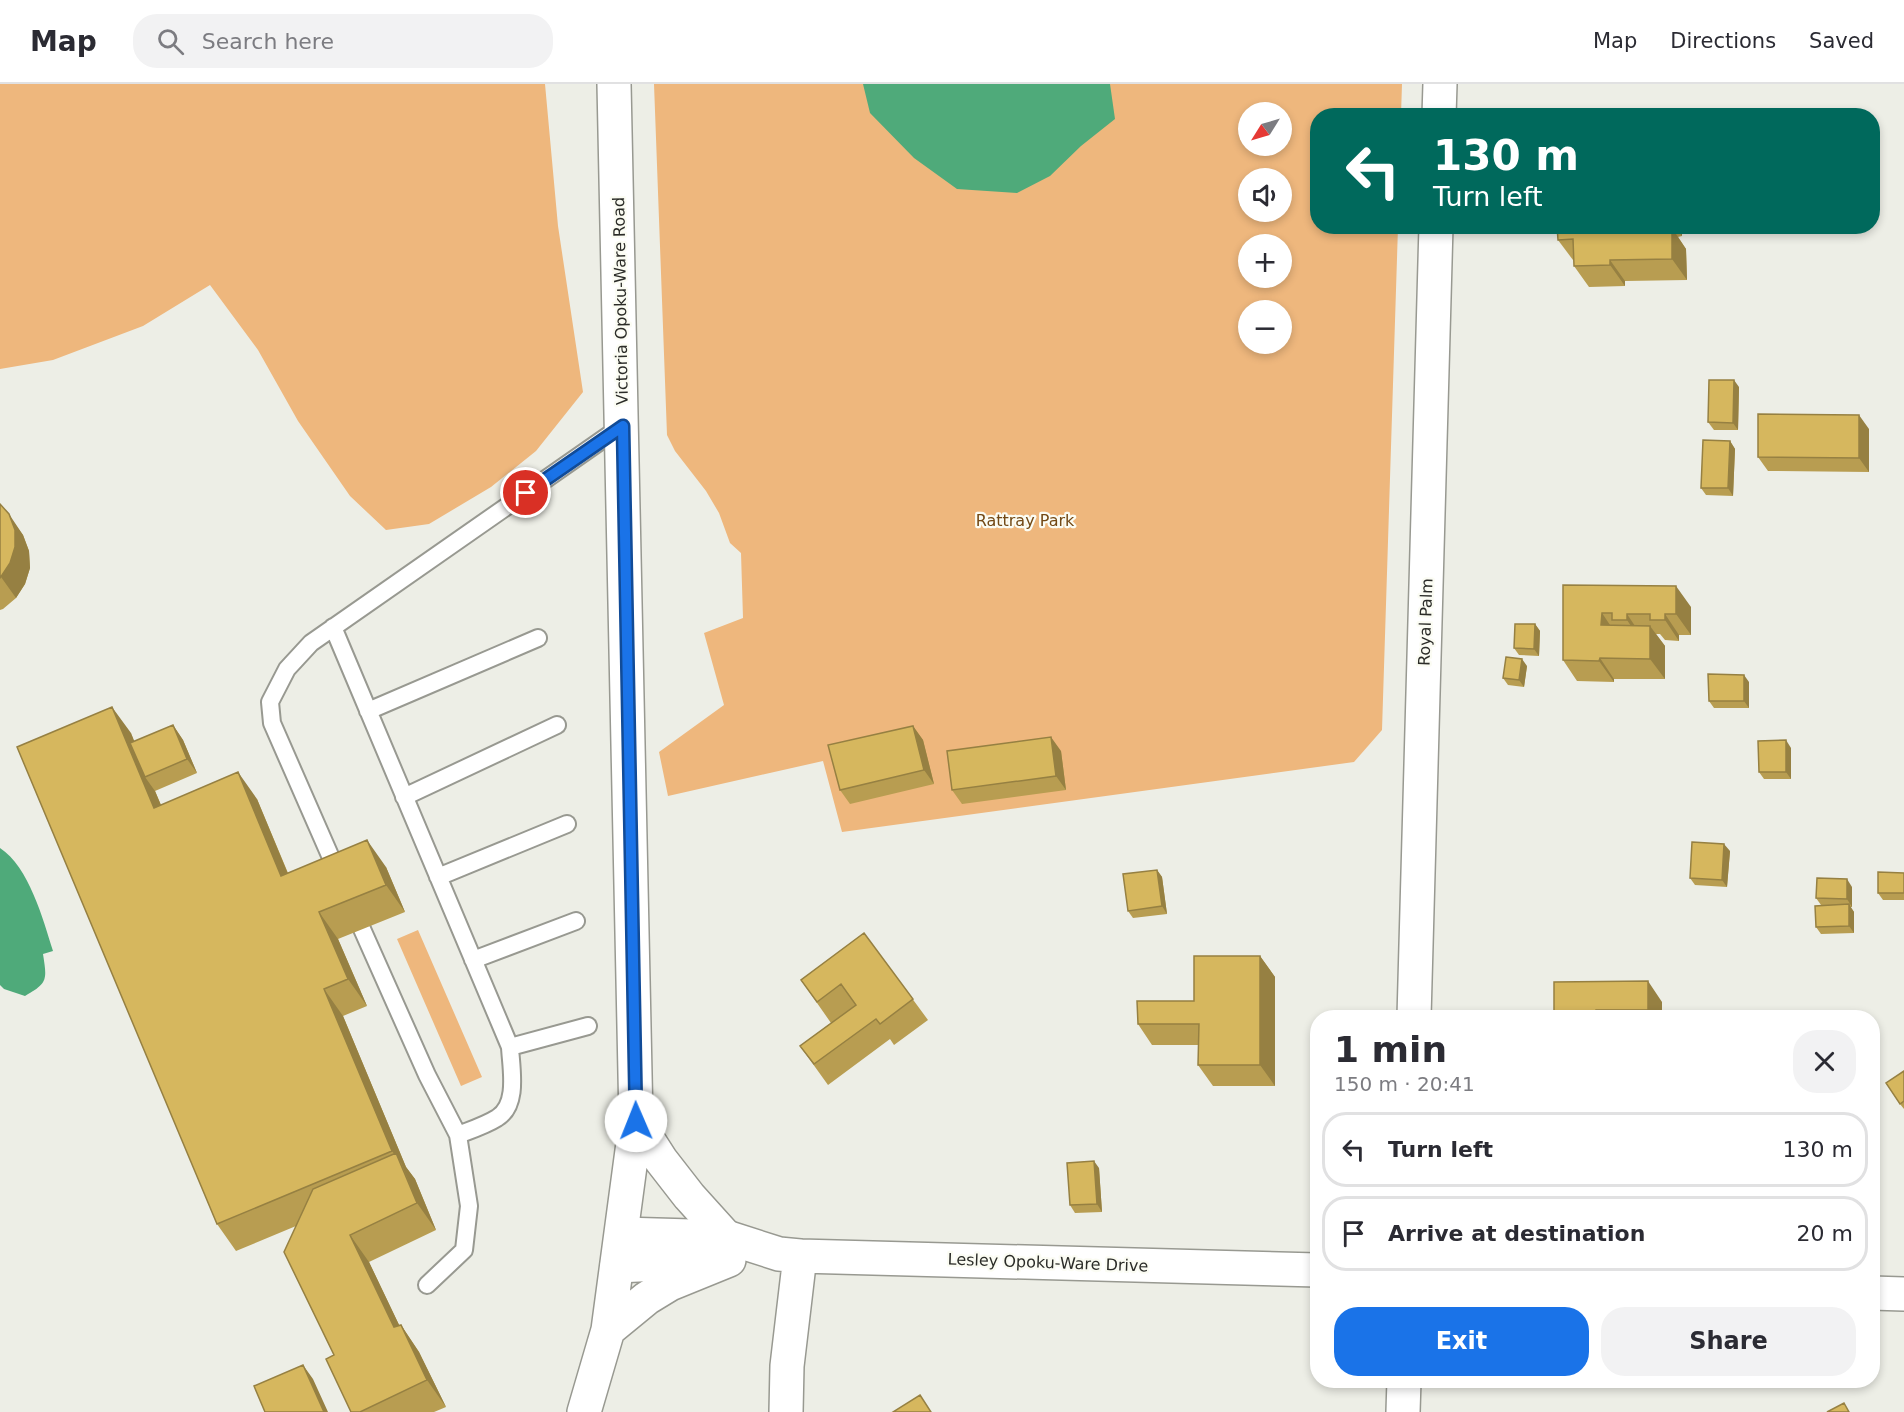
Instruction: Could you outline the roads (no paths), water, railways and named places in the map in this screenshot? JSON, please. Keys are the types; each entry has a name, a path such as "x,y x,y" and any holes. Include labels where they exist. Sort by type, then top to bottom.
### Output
{"street":[{"name":"Victoria Opoku-Ware Road","path":"584,1412 608,1330 636,1121 614,84"},
{"path":"1439,108 1440,84"},
{"name":"Royal Palm","path":"1414,1010 1436,234"},
{"path":"608,1330 647,1298 728,1249 661,1160 636,1121"},
{"name":"Lesley Opoku-Ware Drive","path":"622,1234 790,1255 1310,1270"},
{"name":"Lesley Opoku-Ware Drive","path":"617,1266 728,1249"},
{"path":"786,1412 790,1255"},
{"path":"1880,1293 1904,1294"},
{"path":"1403,1412 1404,1388"}],"lane":[{"path":"343,885 272,723 270,702 287,669 311,643 333,627 623,426"},
{"path":"333,627 510,1047 512,1082 507,1108 499,1118 458,1135"},
{"path":"368,711 538,638"},
{"path":"404,797 557,725"},
{"path":"438,877 567,824"},
{"path":"473,960 576,921"},
{"path":"362,929 427,1075 458,1135 469,1206 464,1250 427,1284"},
{"path":"510,1047 588,1026"}],"park label":[{"name":"Rattray Park","path":"1025,520"}]}
